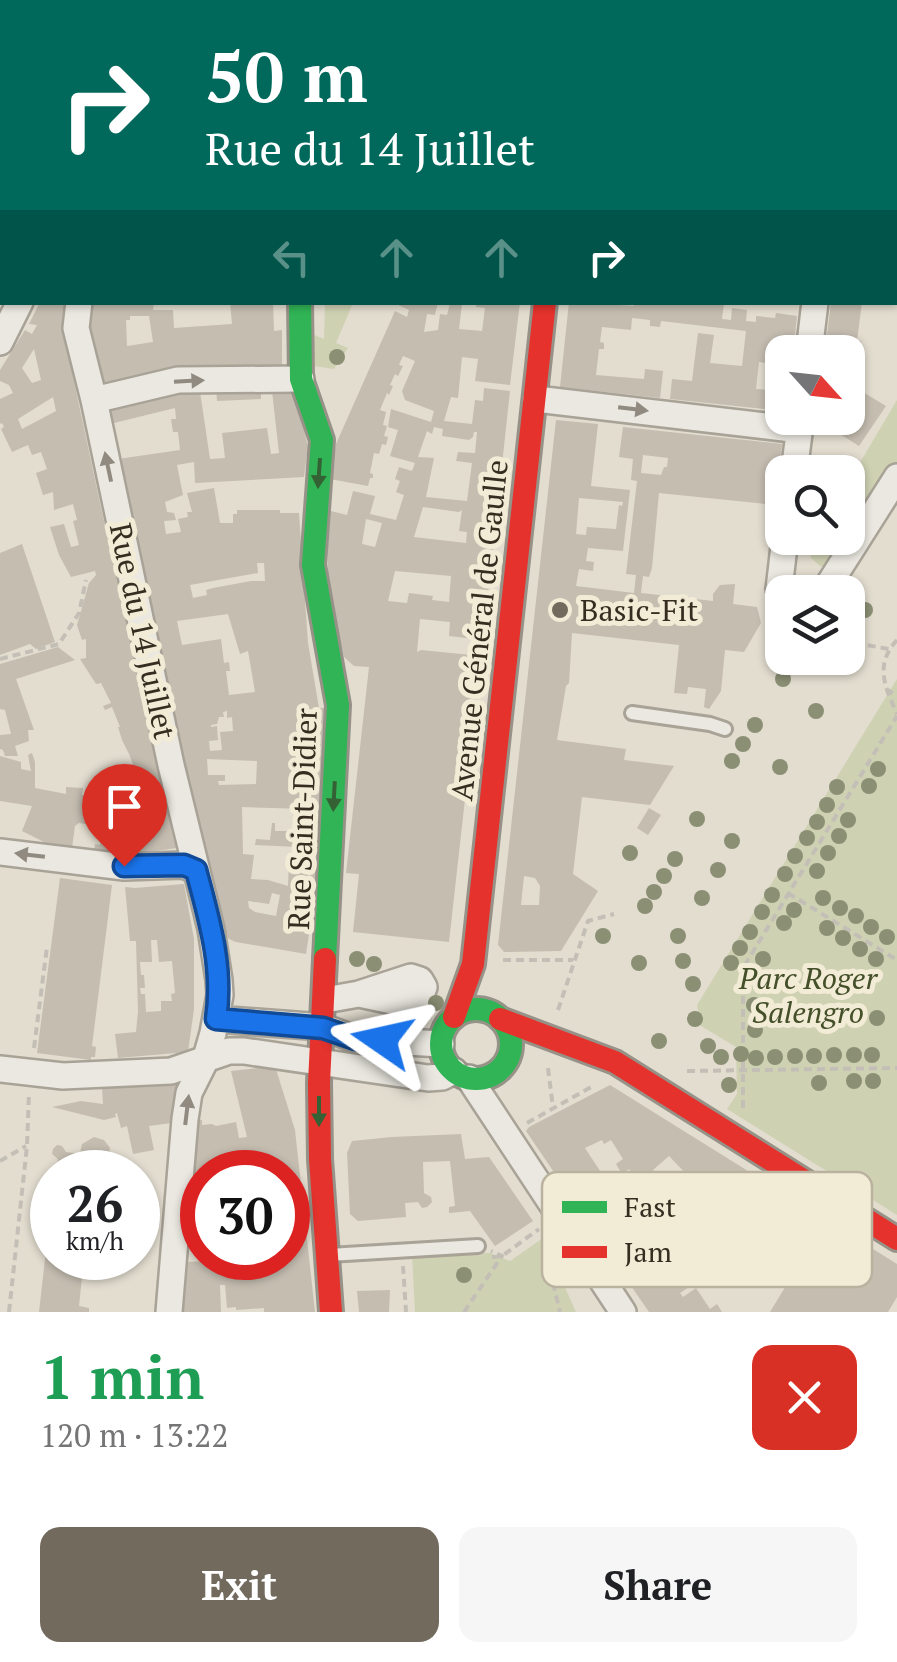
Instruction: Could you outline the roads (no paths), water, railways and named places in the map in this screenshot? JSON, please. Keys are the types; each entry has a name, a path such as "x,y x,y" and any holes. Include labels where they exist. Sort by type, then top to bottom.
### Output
{"street":[{"path":"0,342 18,305"},
{"name":"Rue du 14 Juillet","path":"79,305 76,328 220,980 216,1019 205,1061 189,1093 185,1119 170,1312"},
{"name":"Rue Saint-Didier","path":"300,305 302,379 322,440 313,565 338,706 319,1083 331,1312"},
{"name":"Avenue Général de Gaulle","path":"454,1017 473,964 545,305"},
{"path":"811,335 815,305"},
{"path":"94,400 178,380 302,379"},
{"path":"536,399 765,421"},
{"path":"835,575 897,477"},
{"path":"0,852 124,866 184,865 196,870"},
{"name":"Avenue Général de Gaulle","path":"473,964 496,1016"},
{"path":"325,1000 359,994"},
{"path":"542,1189 462,1075 447,1064 441,1044 454,1017 472,1010 496,1016 548,1048"},
{"path":"0,1069 63,1076 171,1071 230,1051 244,1051 428,1078 462,1075 480,1079 491,1076 511,1050 507,1028 496,1016"},
{"path":"216,1019 323,1028 355,1039 441,1044"},
{"path":"322,1063 355,1039"},
{"path":"507,1060 548,1048 587,1053 615,1062 790,1172"},
{"path":"872,1223 897,1239"},
{"path":"607,1287 623,1312"}],"lane":[{"path":"632,714 725,729"},
{"path":"327,1255 478,1246"}],"place":[{"name":"Basic-Fit","path":"560,610"}],"park label":[{"name":"Parc Roger Salengro","path":"808,995"}]}
